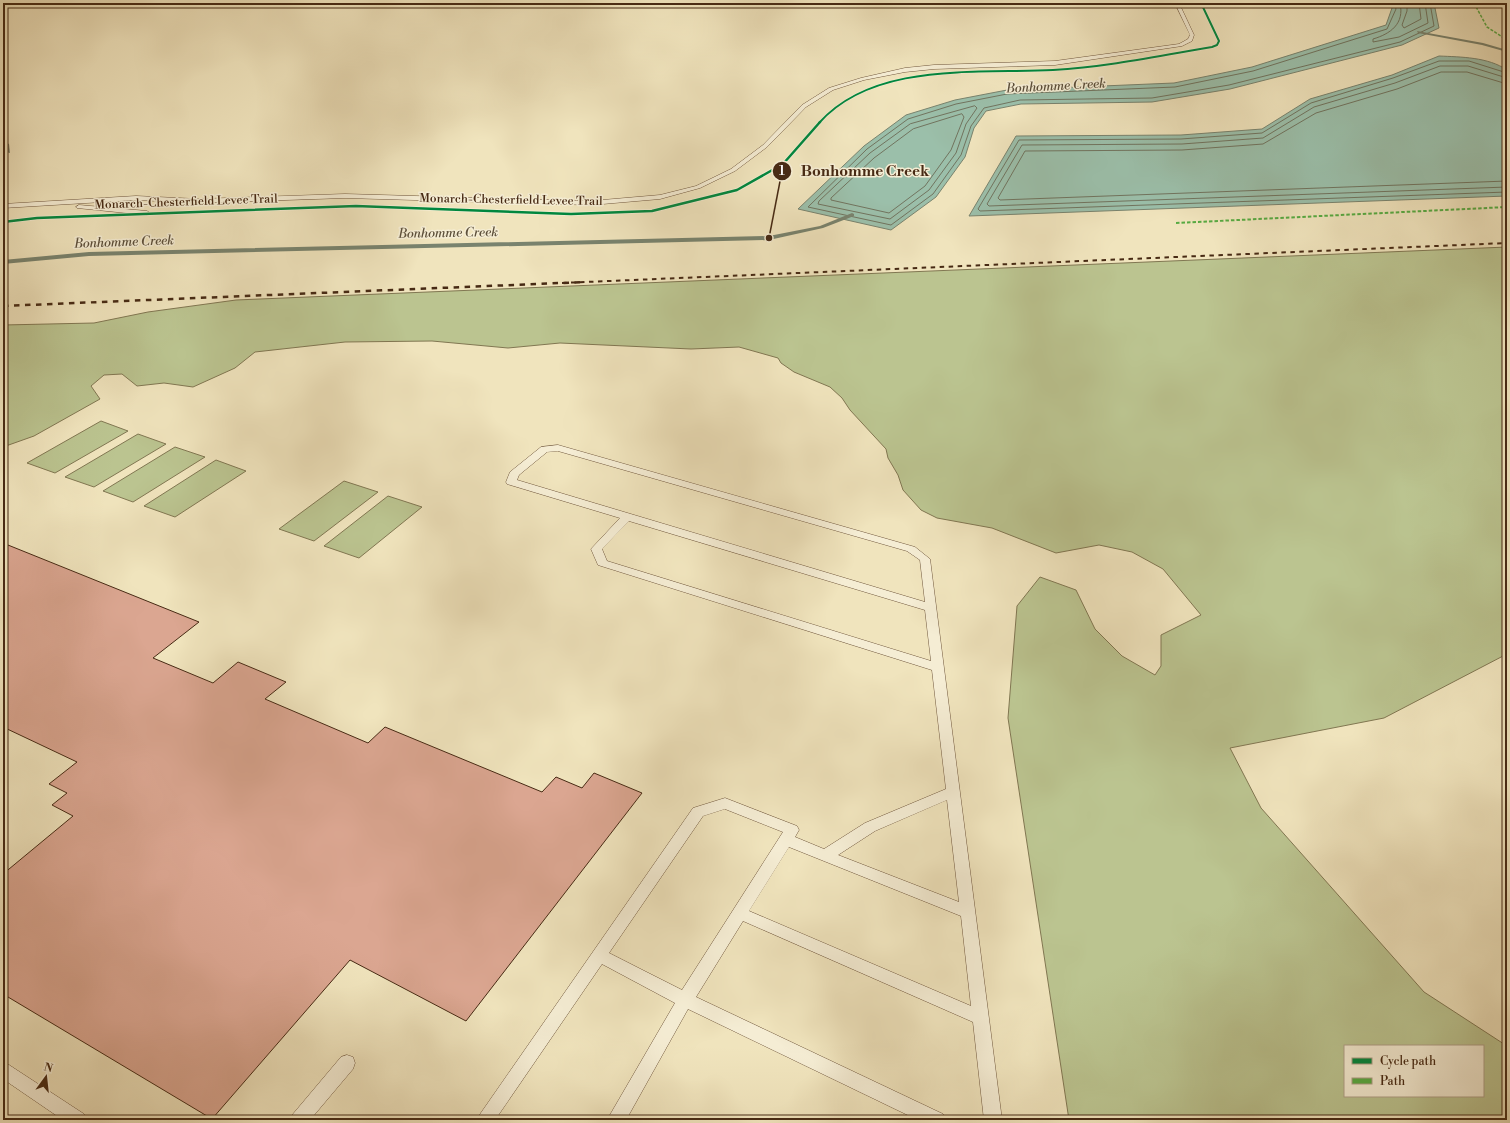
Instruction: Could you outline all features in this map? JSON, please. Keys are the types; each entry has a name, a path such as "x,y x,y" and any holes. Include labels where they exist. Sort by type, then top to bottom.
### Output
{"lane":[{"path":"3,206 136,198 198,201 345,196 591,203 660,197 698,187 733,170 765,146 804,106 831,89 877,75 905,70 934,67 1055,63 1180,45 1190,40 1192,35 1178,3"},
{"path":"15,205 92,208 147,213"},
{"path":"931,608 511,482 514,474 544,449 558,448 911,549 926,559 993,1120"},
{"path":"627,517 596,549 602,563 939,668"},
{"path":"826,855 870,827 953,792"},
{"path":"485,1120 698,812 725,803 792,830 685,1000 616,1120"},
{"path":"786,840 968,912"},
{"path":"739,913 981,1018"},
{"path":"599,955 685,1000 937,1120"},
{"path":"299,1120 347,1063"},
{"path":"3,1069 78,1120"}],"shaded area":[{"path":"1507,247 1507,650 1505,655 1384,718 1230,748 1261,808 1424,992 1507,1046 1507,1120 1069,1120 1008,718 1017,606 1040,577 1076,590 1095,629 1122,656 1155,675 1161,666 1161,635 1201,615 1163,569 1132,552 1099,545 1056,553 992,528 937,518 921,510 903,490 898,475 888,458 886,449 850,410 842,398 830,387 794,372 781,363 778,358 739,347 691,349 560,343 508,348 432,341 345,342 255,352 235,368 193,387 164,383 137,386 122,374 104,375 91,386 100,399 34,436 3,447 3,325 94,323 148,312 236,300"},
{"path":"101,421 128,431 55,473 27,463"},
{"path":"138,434 166,444 94,487 65,477"},
{"path":"175,447 205,457 133,502 103,491"},
{"path":"216,460 246,471 175,517 144,506"},
{"path":"344,481 378,492 314,541 279,529"},
{"path":"388,496 422,507 359,558 324,546"}],"water":[{"path":"1389,3 1434,3 1439,28 1402,45 1230,89 1152,102 1021,104 986,111 974,128 965,157 936,197 891,230 798,209 864,146 906,115 955,100 1007,90 1174,83 1252,67 1386,25 1392,8"},
{"path":"1439,56 1465,57 1483,60 1491,62 1507,70 1507,196 969,216 1016,136 1181,135 1262,129 1310,99 1392,75"}],"building":[{"path":"3,543 199,622 153,658 213,683 238,662 286,682 265,699 368,743 385,727 542,792 556,777 582,788 594,773 642,793 466,1021 350,960 212,1119 3,994 3,874 73,816 52,805 67,793 49,784 77,762 3,727"}],"waterway":[{"path":"1418,32 1483,44 1507,51"},
{"path":"3,142 7,144 8,152"},
{"name":"Bonhomme Creek","path":"3,262 89,254 769,238 821,227 852,215"}],"railway":[{"path":"562,283 1507,243"},
{"path":"3,306 585,282"}],"marked path":[{"path":"1474,3 1484,24 1496,35 1507,40"},
{"path":"1176,223 1507,207"}],"cycle path":[{"name":"Monarch-Chesterfield Levee Trail","path":"3,222 37,218 356,206 571,214 652,211 737,190 783,164 828,113 857,95 888,83 933,73 1053,70 1110,64 1212,47 1217,45 1219,41 1201,3"}],"place":[{"name":"Bonhomme Creek","path":"769,238"}]}
